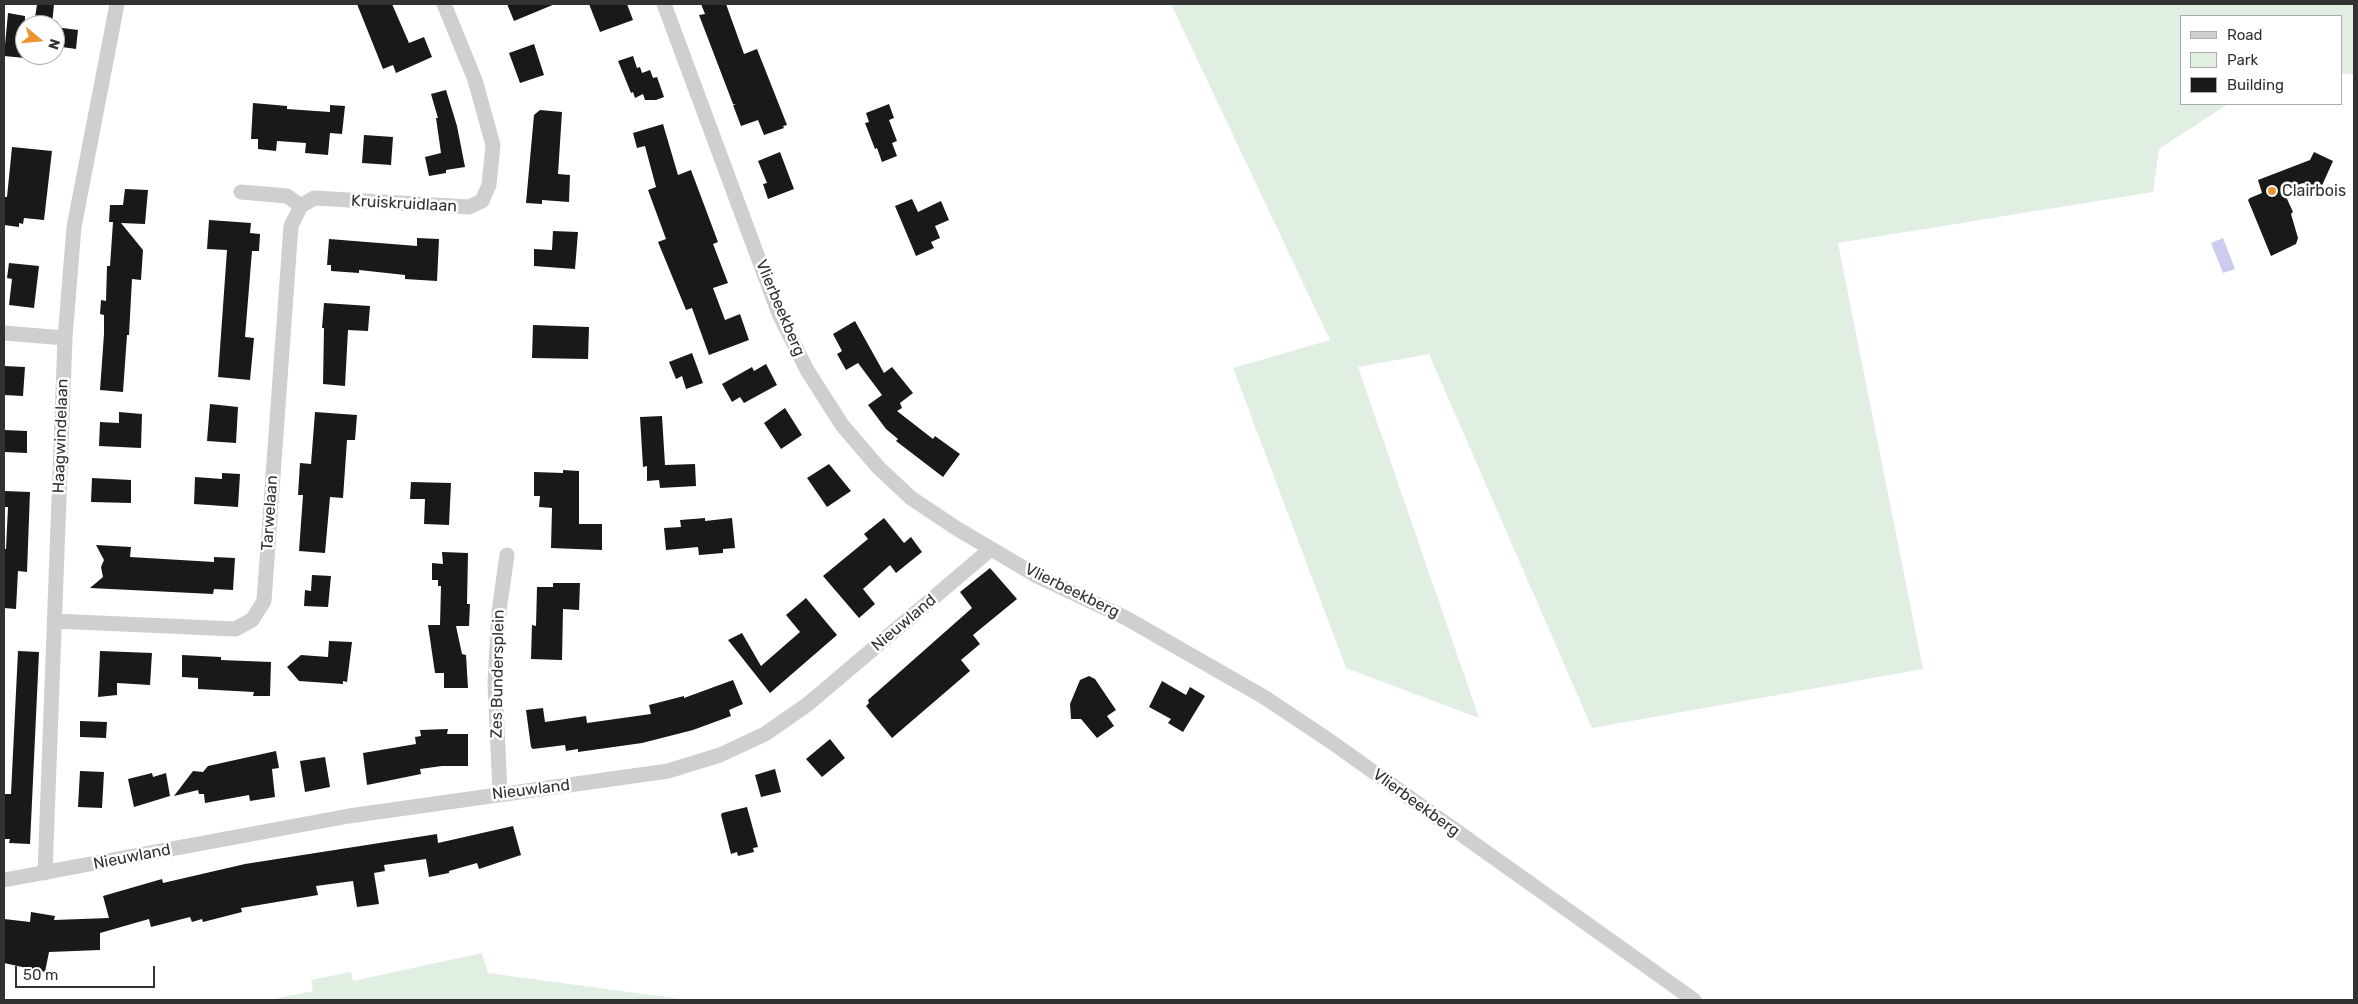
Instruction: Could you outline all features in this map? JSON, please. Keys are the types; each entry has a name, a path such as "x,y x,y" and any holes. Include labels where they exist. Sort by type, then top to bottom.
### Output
{"street":[{"name":"Haagwindelaan","path":"46,873 65,338 74,227 117,4"},
{"name":"Kruiskruidlaan","path":"301,206 314,198 469,207 482,201 489,185 493,145 475,80 444,4"},
{"name":"Vlierbeekberg","path":"664,4 779,314 807,370 842,425 878,467 910,498 1038,576 1126,618 1264,697 1330,741 1694,1000"},
{"path":"241,192 287,196 301,206"},
{"name":"Tarwelaan","path":"54,621 235,629 252,620 264,601 291,226 301,206"},
{"path":"4,333 65,338"},
{"name":"Nieuwland","path":"4,880 349,816 500,793 668,771 720,755 765,734 822,692 991,549"},
{"name":"Zes Bundersplein","path":"500,793 495,684 499,611 507,555"}],"green space":[{"path":"1171,4 2354,4 2354,74 2343,74 2343,15 2180,15 2180,105 2226,105 2159,149 2153,192 1838,243 1923,669 1592,728 1429,354 1358,367 1479,718 1346,668 1233,368 1330,340"},
{"path":"482,953 488,973 688,1000 269,1000 313,991 311,980 351,972 353,981"}],"water":[{"path":"2223,238 2235,269 2223,273 2211,243"}],"building":[{"path":"37,4 54,4 53,15 35,15"},
{"path":"357,4 392,4 409,43 424,37 432,57 396,73 393,65 383,69"},
{"path":"507,4 555,4 514,21"},
{"path":"589,4 627,4 633,20 600,32"},
{"path":"701,4 726,4 744,54 757,49 787,125 783,126 784,128 764,135 758,120 741,126 733,105 736,104 733,104 699,15 705,14"},
{"path":"8,13 19,15 15,15 15,57 4,56"},
{"path":"65,28 78,30 76,49 65,47"},
{"path":"534,44 544,75 520,83 509,53"},
{"path":"633,56 637,68 640,67 642,73 650,70 653,78 657,77 664,97 656,100 645,100 643,94 635,98 633,92 631,93 618,61"},
{"path":"446,90 457,126 465,167 446,170 446,173 429,176 425,157 441,153 436,118 438,118 431,94"},
{"path":"253,103 287,106 287,109 330,112 330,105 345,106 342,134 330,133 328,155 305,153 306,143 277,141 276,151 258,149 258,139 251,139"},
{"path":"889,104 894,118 889,120 897,141 892,143 897,156 882,162 865,123 869,122 866,113"},
{"path":"540,110 562,112 558,174 570,175 569,202 542,200 542,204 526,203 534,115"},
{"path":"663,124 678,175 691,170 718,242 713,244 728,283 713,288 725,320 740,314 749,340 709,355 692,308 686,310 658,242 666,239 648,190 656,187 645,146 637,148 633,133"},
{"path":"364,135 393,137 391,165 362,163"},
{"path":"12,147 52,151 44,220 24,218 23,224 19,223 19,227 4,225 4,197 7,197"},
{"path":"780,152 794,189 768,199 763,184 767,183 758,161"},
{"name":"Clairbois","path":"2314,152 2333,161 2320,190 2303,183 2283,190 2293,212 2291,214 2298,238 2296,244 2271,256 2248,200 2262,193 2258,180 2310,160"},
{"path":"125,189 148,190 145,224 121,223 143,250 141,280 132,279 123,392 100,390 104,315 100,314 101,300 106,301 107,266 110,266 113,222 109,222 110,205 123,205"},
{"path":"912,199 918,212 941,201 949,220 935,226 940,238 931,242 934,248 916,256 895,206"},
{"path":"209,220 251,223 250,233 260,234 259,251 252,251 245,337 254,338 250,380 218,377 227,250 207,249"},
{"path":"553,231 578,232 575,269 534,266 534,249 552,250"},
{"path":"417,238 439,239 437,281 405,279 405,275 359,270 359,273 331,271 331,265 327,265 329,239 417,246"},
{"path":"9,263 39,266 34,308 9,305 12,279 7,278"},
{"path":"324,303 370,306 368,331 348,330 345,386 323,384 324,328 322,328"},
{"path":"855,321 884,373 892,367 913,393 900,403 902,408 897,411 933,439 935,436 960,454 943,477 896,441 898,439 886,429 868,405 882,395 858,363 846,370 837,354 842,351 833,334"},
{"path":"533,325 589,327 588,359 532,358"},
{"path":"692,353 703,383 686,389 682,376 676,379 669,362"},
{"path":"766,364 777,385 744,403 740,397 732,402 722,384 752,367 754,371"},
{"path":"4,366 25,367 23,396 4,395"},
{"path":"210,404 238,407 236,443 207,441"},
{"path":"785,408 802,435 781,449 764,423"},
{"path":"119,412 142,414 141,448 99,446 100,422 119,423"},
{"path":"315,412 357,415 355,440 347,440 343,498 330,497 325,553 299,551 303,495 298,495 300,463 311,464"},
{"path":"662,416 665,465 695,464 696,486 660,488 659,480 647,481 647,466 643,467 640,417"},
{"path":"4,430 27,431 27,453 4,452"},
{"path":"829,464 851,491 827,507 807,478"},
{"path":"563,470 579,471 579,524 602,524 602,550 551,548 552,508 539,507 540,496 534,496 534,472 563,473"},
{"path":"222,473 240,474 238,507 194,504 195,477 222,479"},
{"path":"92,478 131,480 131,503 91,502"},
{"path":"411,482 451,483 449,525 424,524 425,499 410,499"},
{"path":"4,491 30,492 27,572 18,571 16,609 4,608 4,549 6,549 8,507 4,507"},
{"path":"705,518 705,521 732,518 735,548 723,549 723,553 699,555 698,547 666,550 664,528 681,527 680,520"},
{"path":"884,518 904,543 911,537 922,552 896,573 890,565 863,589 875,604 859,618 823,576 868,539 864,534"},
{"path":"96,545 131,547 130,557 214,562 214,557 235,558 233,590 214,589 213,594 90,588 103,577 101,567 104,560"},
{"path":"442,552 468,553 467,604 470,604 469,626 456,626 462,654 466,655 468,688 444,688 444,673 435,673 428,625 440,625 441,586 438,586 438,580 432,580 432,563 443,564"},
{"path":"990,568 1017,599 973,635 980,644 961,660 970,671 892,738 866,706 869,703 868,700 972,608 960,592"},
{"path":"312,575 331,576 328,607 304,606 305,590 311,591"},
{"path":"553,583 580,583 579,610 563,609 562,660 531,659 532,625 536,626 537,587 553,587"},
{"path":"806,598 837,635 770,693 728,640 742,633 761,666 800,632 786,615"},
{"path":"329,641 352,642 347,682 343,681 343,684 299,681 287,667 301,655 328,657"},
{"path":"18,651 39,652 30,844 9,843 10,839 4,839 4,794 11,794"},
{"path":"100,651 152,653 150,685 117,683 117,695 98,697"},
{"path":"182,655 221,657 221,660 271,662 270,696 253,696 254,692 198,689 198,678 182,677"},
{"path":"1089,676 1095,679 1116,710 1107,716 1114,726 1097,738 1081,719 1071,719 1070,704 1080,680"},
{"path":"733,680 743,704 729,710 731,716 693,730 642,743 578,752 578,749 566,751 565,745 533,749 531,747 526,710 543,708 545,722 586,716 587,723 651,714 649,705 684,696 684,698"},
{"path":"1162,681 1186,695 1190,687 1205,696 1183,732 1168,723 1171,719 1149,707"},
{"path":"80,721 107,722 106,738 80,737"},
{"path":"448,729 447,734 468,734 468,766 442,766 420,769 421,774 367,785 363,753 416,744 415,737 421,736 420,730"},
{"path":"830,739 845,758 822,777 806,759"},
{"path":"276,751 279,768 272,769 275,797 250,801 249,795 205,803 204,794 199,794 198,790 174,796 193,771 203,772 208,766"},
{"path":"325,757 330,787 305,792 300,761"},
{"path":"775,769 781,792 761,797 755,775"},
{"path":"80,771 104,772 102,808 78,807"},
{"path":"152,773 153,777 166,773 170,796 134,807 128,779"},
{"path":"747,807 758,847 753,848 754,852 738,856 737,852 731,854 721,815 722,813"},
{"path":"513,826 521,855 479,869 477,863 449,871 449,873 429,877 426,859 384,865 385,871 374,873 379,904 357,907 353,881 316,886 318,895 241,908 242,912 203,922 202,919 192,922 190,917 151,927 149,919 100,933 100,950 49,952 45,972 4,963 4,919 30,922 31,912 55,916 54,920 109,918 103,896 162,879 163,883 245,864 437,834 438,843"}],"place":[{"name":"Clairbois","path":"2272,191"}]}
